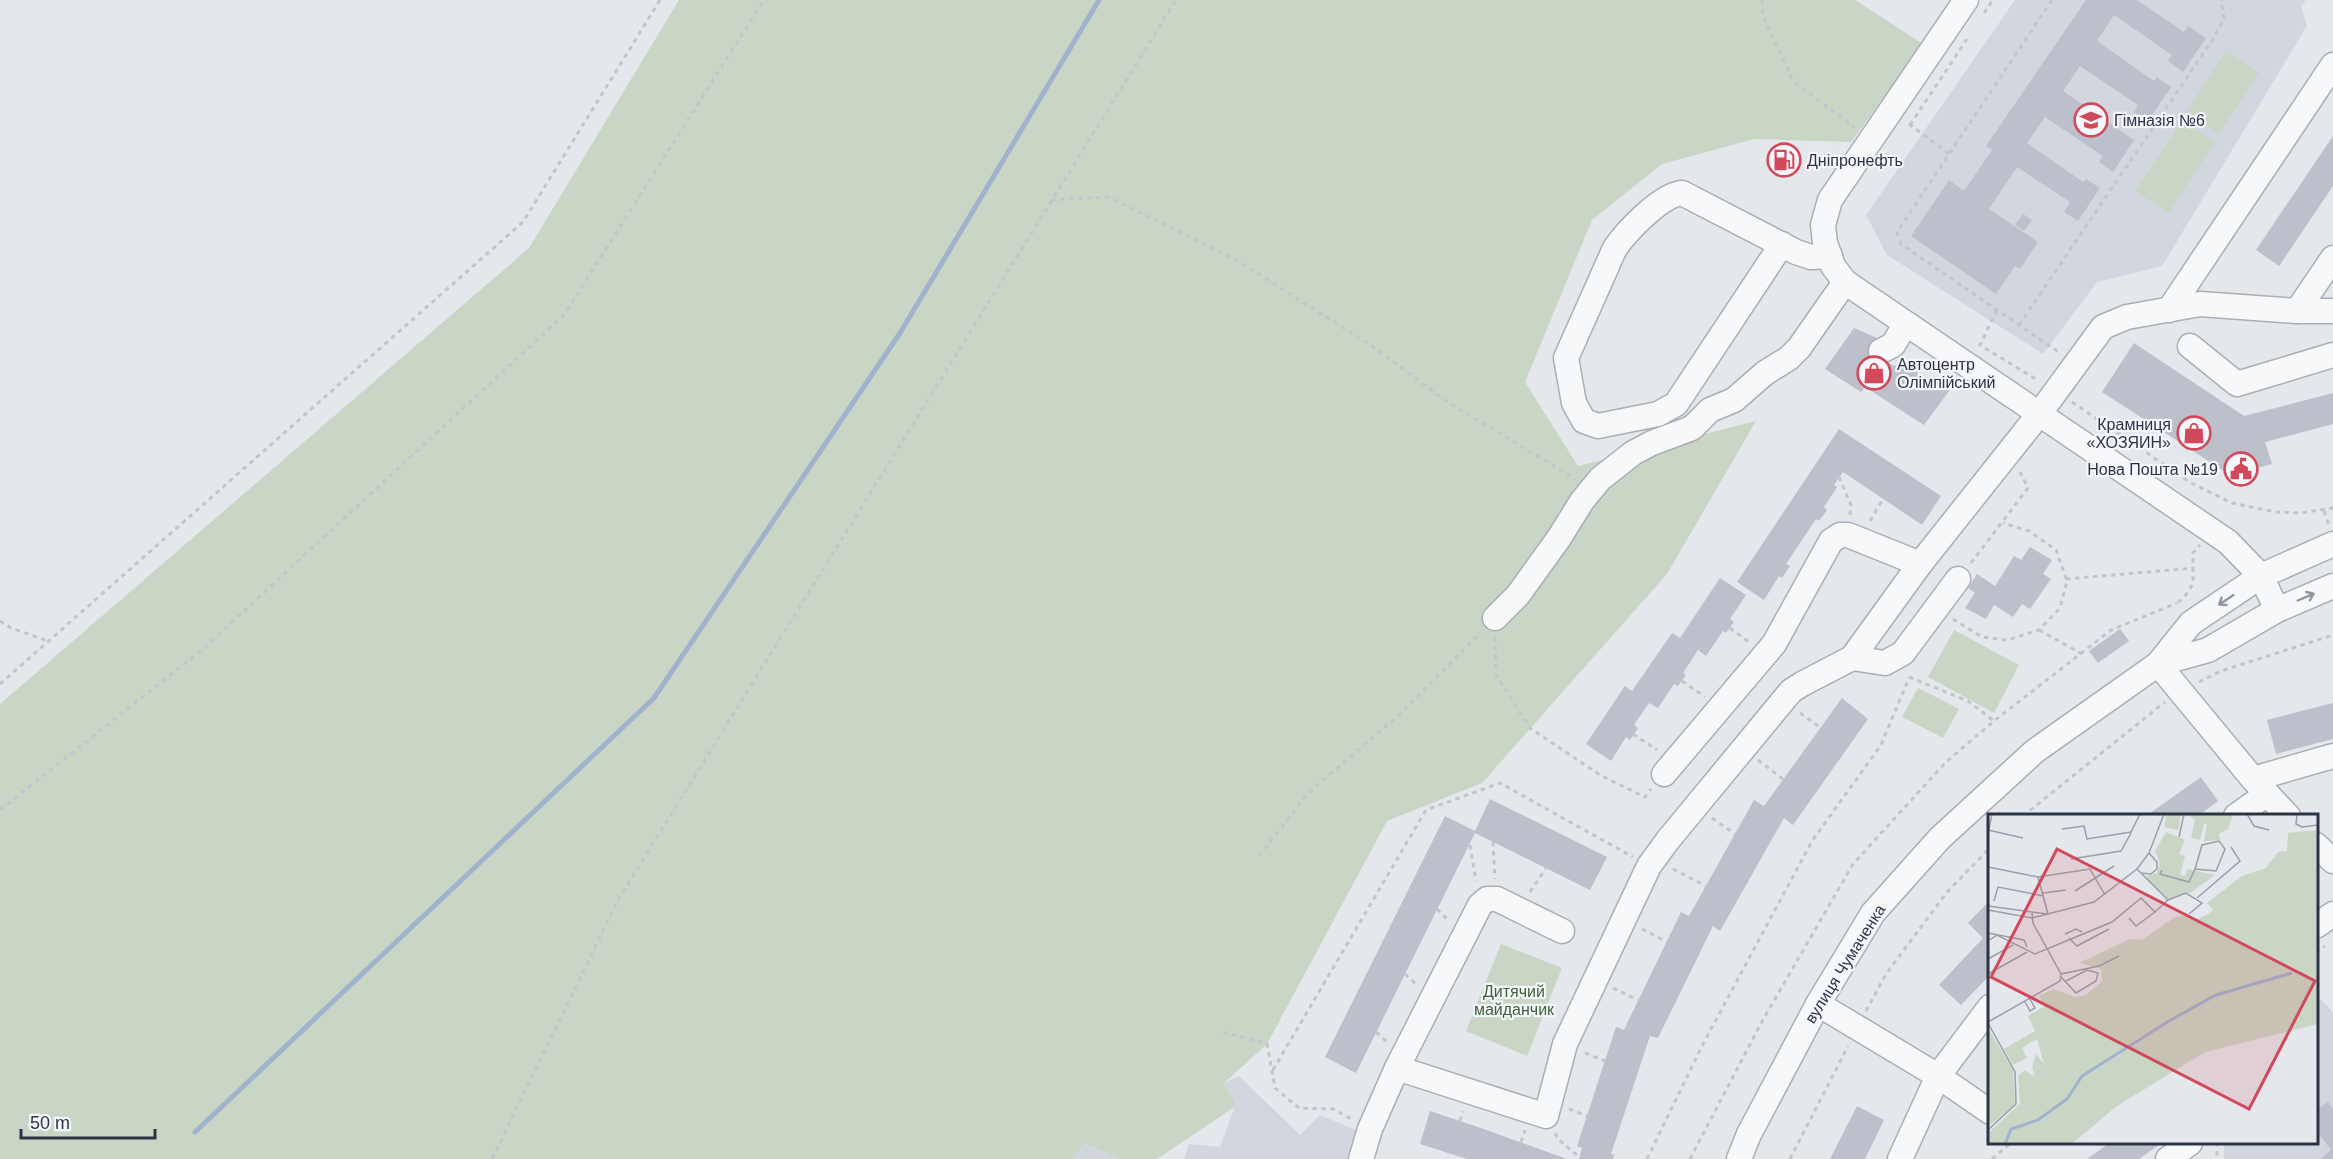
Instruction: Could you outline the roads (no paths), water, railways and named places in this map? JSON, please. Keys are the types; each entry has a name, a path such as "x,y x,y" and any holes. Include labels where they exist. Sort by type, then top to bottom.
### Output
{"street":[{"path":"1973,10 1900,118 1871,140 1830,200 1823,225 1833,266 1845,282 1984,386 2040,413 2228,542 2261,576 2277,610"},
{"path":"2169,310 2333,65"},
{"path":"1782,244 1676,404 1658,414 1598,426 1584,421 1574,403 1566,358 1615,248 1632,228 1666,199 1682,193 1811,257 1830,256"},
{"path":"2297,311 2333,258"},
{"path":"1495,618 1518,595 1592,489 1615,465 1652,443 1692,428 1710,410 1734,400 1765,373 1789,358 1799,348 1845,282"},
{"path":"1397,1068 1546,1116 1565,1044 1652,863 1695,806 1791,692 1852,658 1920,564 2040,413 2103,327 2127,317 2200,304 2297,311 2333,311"},
{"path":"1881,351 1893,345 1905,325"},
{"path":"2190,346 2237,384 2333,355"},
{"path":"1669,768 1774,644 1832,541 1840,535 1853,537 1920,564"},
{"name":"вулиця Чумаченка","path":"1739,1159 1749,1134 1818,1004 1873,914 1940,838 2035,751 2158,664 2191,623 2261,576 2331,536"},
{"path":"1852,658 1885,663 1903,653 1958,579"},
{"name":"вулиця Чумаченка","path":"2158,664 2208,650 2277,610 2333,586"},
{"path":"2158,664 2260,787 2286,814"},
{"path":"2238,814 2260,787 2333,756"},
{"path":"2318,847 2333,861"},
{"path":"1361,1159 1370,1129 1397,1068 1498,905 1562,931"},
{"path":"2318,925 2333,914"},
{"path":"1818,1004 1938,1076 1988,1111"},
{"path":"1900,1159 1938,1076 1988,1008"},
{"path":"2168,1159 2189,1144"}],"waterway":[{"path":"195,1132 654,698 900,333 1099,0"}],"place":[{"name":"Гімназія №6","path":"2091,120"},
{"name":"Дніпронефть","path":"1784,160"},
{"name":"Автоцентр Олімпійський","path":"1874,373"},
{"name":"Крамниця «ХОЗЯИН»","path":"2194,433"},
{"name":"Нова Пошта №19","path":"2241,469"}],"park label":[{"name":"Дитячий майданчик","path":"1514,1000"}]}
